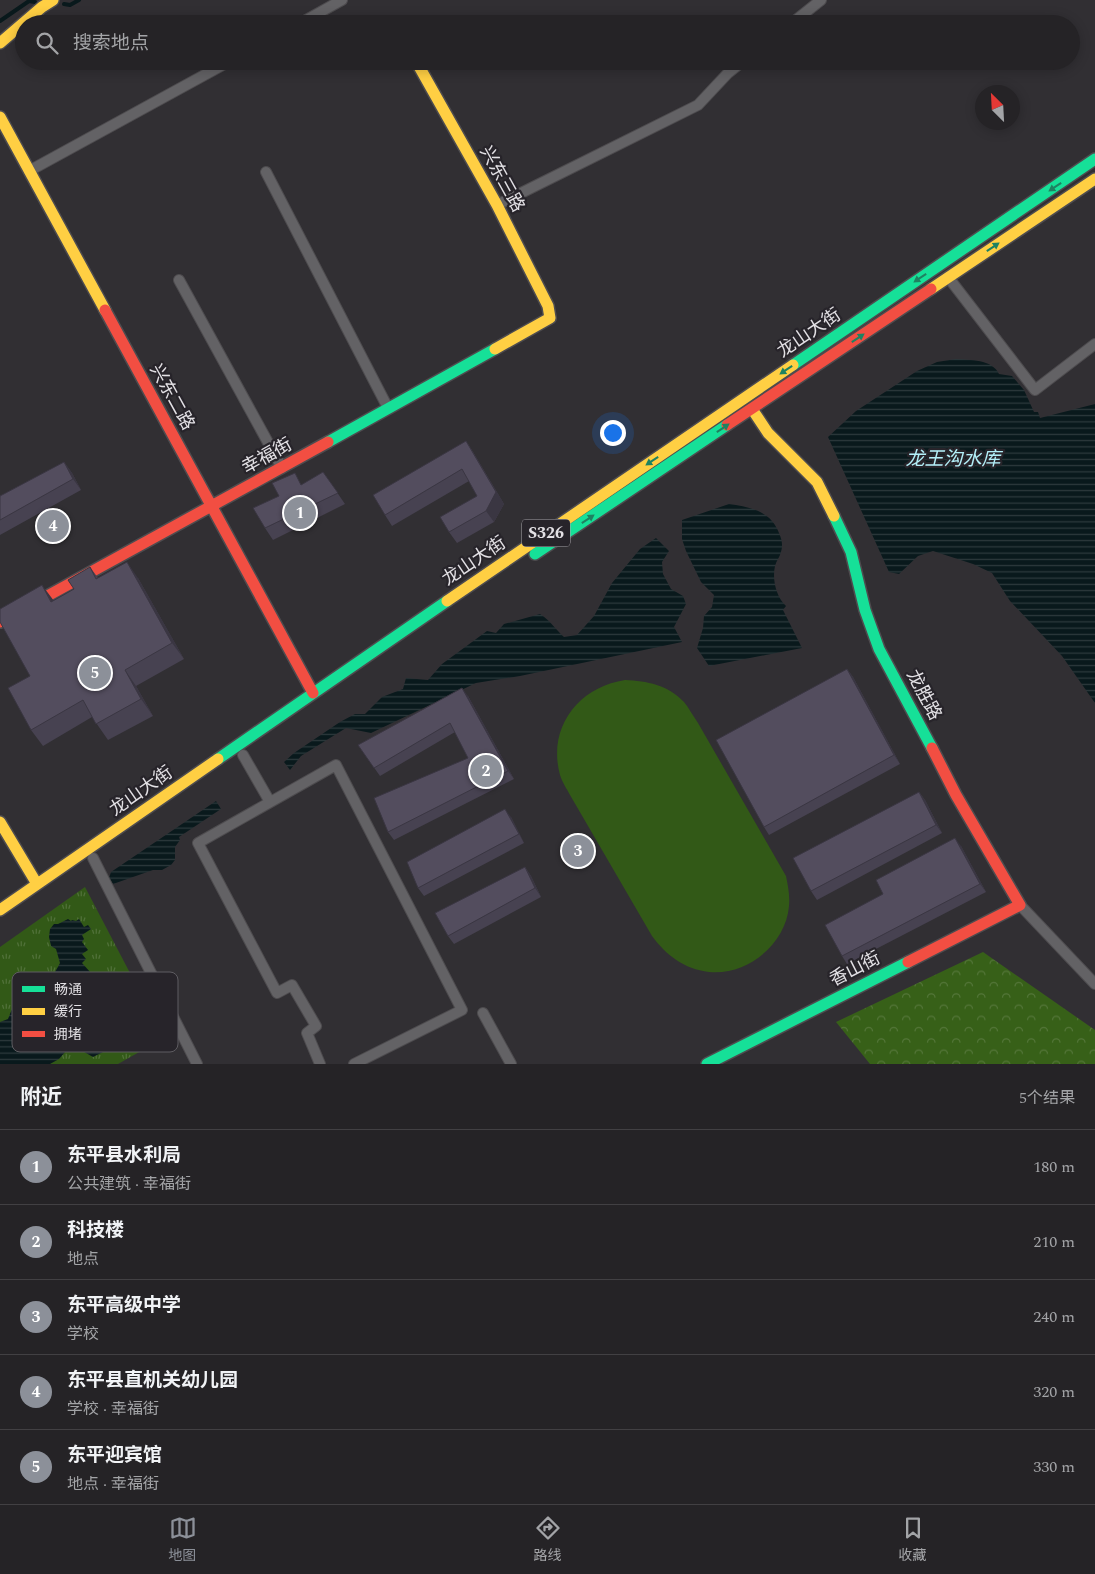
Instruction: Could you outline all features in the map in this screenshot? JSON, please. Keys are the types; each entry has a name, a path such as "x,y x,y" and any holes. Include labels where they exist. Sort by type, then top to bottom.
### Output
{"main road":[{"path":"33,15 53,0"},
{"path":"0,43 15,30"},
{"name":"兴东三路","path":"421,70 497,205 548,306 550,318"},
{"name":"兴东二路","path":"0,117 313,693"},
{"name":"龙山大街","path":"0,910 313,693 1095,159"},
{"name":"龙山大街","path":"0,923 448,612 1095,179"},
{"name":"幸福街","path":"0,622 212,507 550,318"},
{"name":"龙胜路","path":"752,409 768,433 817,482 851,552 865,610 879,649 914,712 956,795 1020,906"},
{"path":"0,822 38,884"},
{"name":"香山街","path":"707,1064 1020,906"}],"street":[{"path":"315,15 342,0"},
{"path":"802,15 821,0"},
{"path":"29,171 214,70"},
{"path":"497,205 698,105 732,70"},
{"path":"266,172 388,408"},
{"path":"948,278 1035,390 1095,344"},
{"path":"179,280 282,468"},
{"path":"243,754 270,802"},
{"path":"320,1064 307,1034 316,1026 292,985 277,993 198,843 336,765 462,1010 354,1064"},
{"path":"93,858 151,972"},
{"name":"龙胜路","path":"1020,906 1095,984"},
{"path":"483,1013 511,1064"},
{"path":"178,1026 197,1064"}],"green space":[{"path":"625,680 657,685 678,696 684,702 786,876 789,906 781,933 762,955 737,969 709,972 692,968 676,960 657,943 561,778 557,757 558,741 570,712 581,700 594,691 608,684"},
{"path":"85,887 129,972 12,972 12,1052 139,1052 118,1064 0,1064 0,947"},
{"path":"983,952 1095,1030 1095,1064 870,1064 836,1022"}],"water":[{"name":"龙王沟水库","path":"956,359 986,363 996,369 999,374 1012,376 1024,390 1034,412 1038,412 1040,418 1095,404 1095,703 1062,656 1010,601 992,573 973,564 933,551 918,556 899,574 889,572 828,437 856,411 917,371 937,362"},
{"path":"729,504 759,511 771,520 775,526 782,545 774,571 776,588 786,606 783,610 802,648 709,666 697,648 703,628 704,616 712,607 714,595 701,582 686,551 682,539 682,520"},
{"path":"656,538 669,551 662,562 663,574 671,589 683,596 686,604 674,627 682,642 520,676 476,683 371,733 346,728 301,756 290,770 284,762 294,753 340,722 355,714 365,714 382,697 403,689 406,678 428,680 442,664 487,631 496,633 504,624 540,614 564,637 577,635 594,616 612,583 640,549"},
{"path":"216,801 221,809 179,837 180,840 175,847 175,860 171,865 162,870 153,870 113,884 109,878 111,872"},
{"path":"68,919 76,921 79,919 84,927 88,925 91,929 82,935 84,939 82,942 88,950 82,954 86,959 82,963 90,972 55,972 60,963 56,949 51,946 49,937 50,929 54,924"},
{"path":"12,1009 12,1052 65,1052 59,1059 50,1064 0,1064 0,1022 8,1019"},
{"path":"84,1052 103,1052 93,1057"}],"building":[{"path":"466,441 496,492 486,511 449,532 440,517 477,496 462,469 385,515 373,495"},
{"path":"64,462 73,479 0,520 0,496"},
{"path":"323,472 338,493 265,528 253,508 279,496 272,483 295,473 301,485"},
{"path":"127,562 172,643 125,670 141,699 96,724 83,700 31,730 8,688 30,676 0,622 0,609 42,585 51,602 74,589 68,580 90,567 96,579"},
{"path":"847,669 894,755 764,827 716,740"},
{"path":"462,688 508,771 388,832 374,798 468,758 450,723 374,768 358,745"},
{"path":"919,792 936,825 811,891 793,858"},
{"path":"505,809 519,834 418,888 407,862"},
{"path":"955,838 980,884 842,956 825,925 883,894 876,880"},
{"path":"525,867 535,888 448,936 435,913"}],"waterway":[{"path":"64,4 70,5 79,0"},
{"path":"0,21 29,1 35,2"}],"traffic: fast":[{"path":"793,365 1095,159"},
{"path":"328,442 495,349"},
{"path":"535,554 727,425"},
{"path":"834,516 851,552 865,610 879,649 932,748"},
{"path":"218,759 447,601"},
{"path":"707,1064 908,962"}],"traffic: slow":[{"path":"33,15 53,0"},
{"path":"0,43 15,30"},
{"path":"421,70 497,205 548,306 550,318 495,349"},
{"path":"0,117 105,310"},
{"path":"931,289 1095,179"},
{"path":"447,601 793,365"},
{"path":"752,409 768,433 817,482 834,516"},
{"path":"0,910 218,759"},
{"path":"0,822 37,884"}],"traffic: jam":[{"path":"727,425 931,289"},
{"path":"105,310 313,693"},
{"path":"0,622 328,442"},
{"path":"908,962 1020,905 956,795 932,748"}],"place":[{"name":"东平县水利局","path":"300,513"},
{"name":"东平县直机关幼儿园","path":"53,526"},
{"name":"东平迎宾馆","path":"95,673"},
{"name":"科技楼","path":"486,771"},
{"name":"东平高级中学","path":"578,851"}]}
